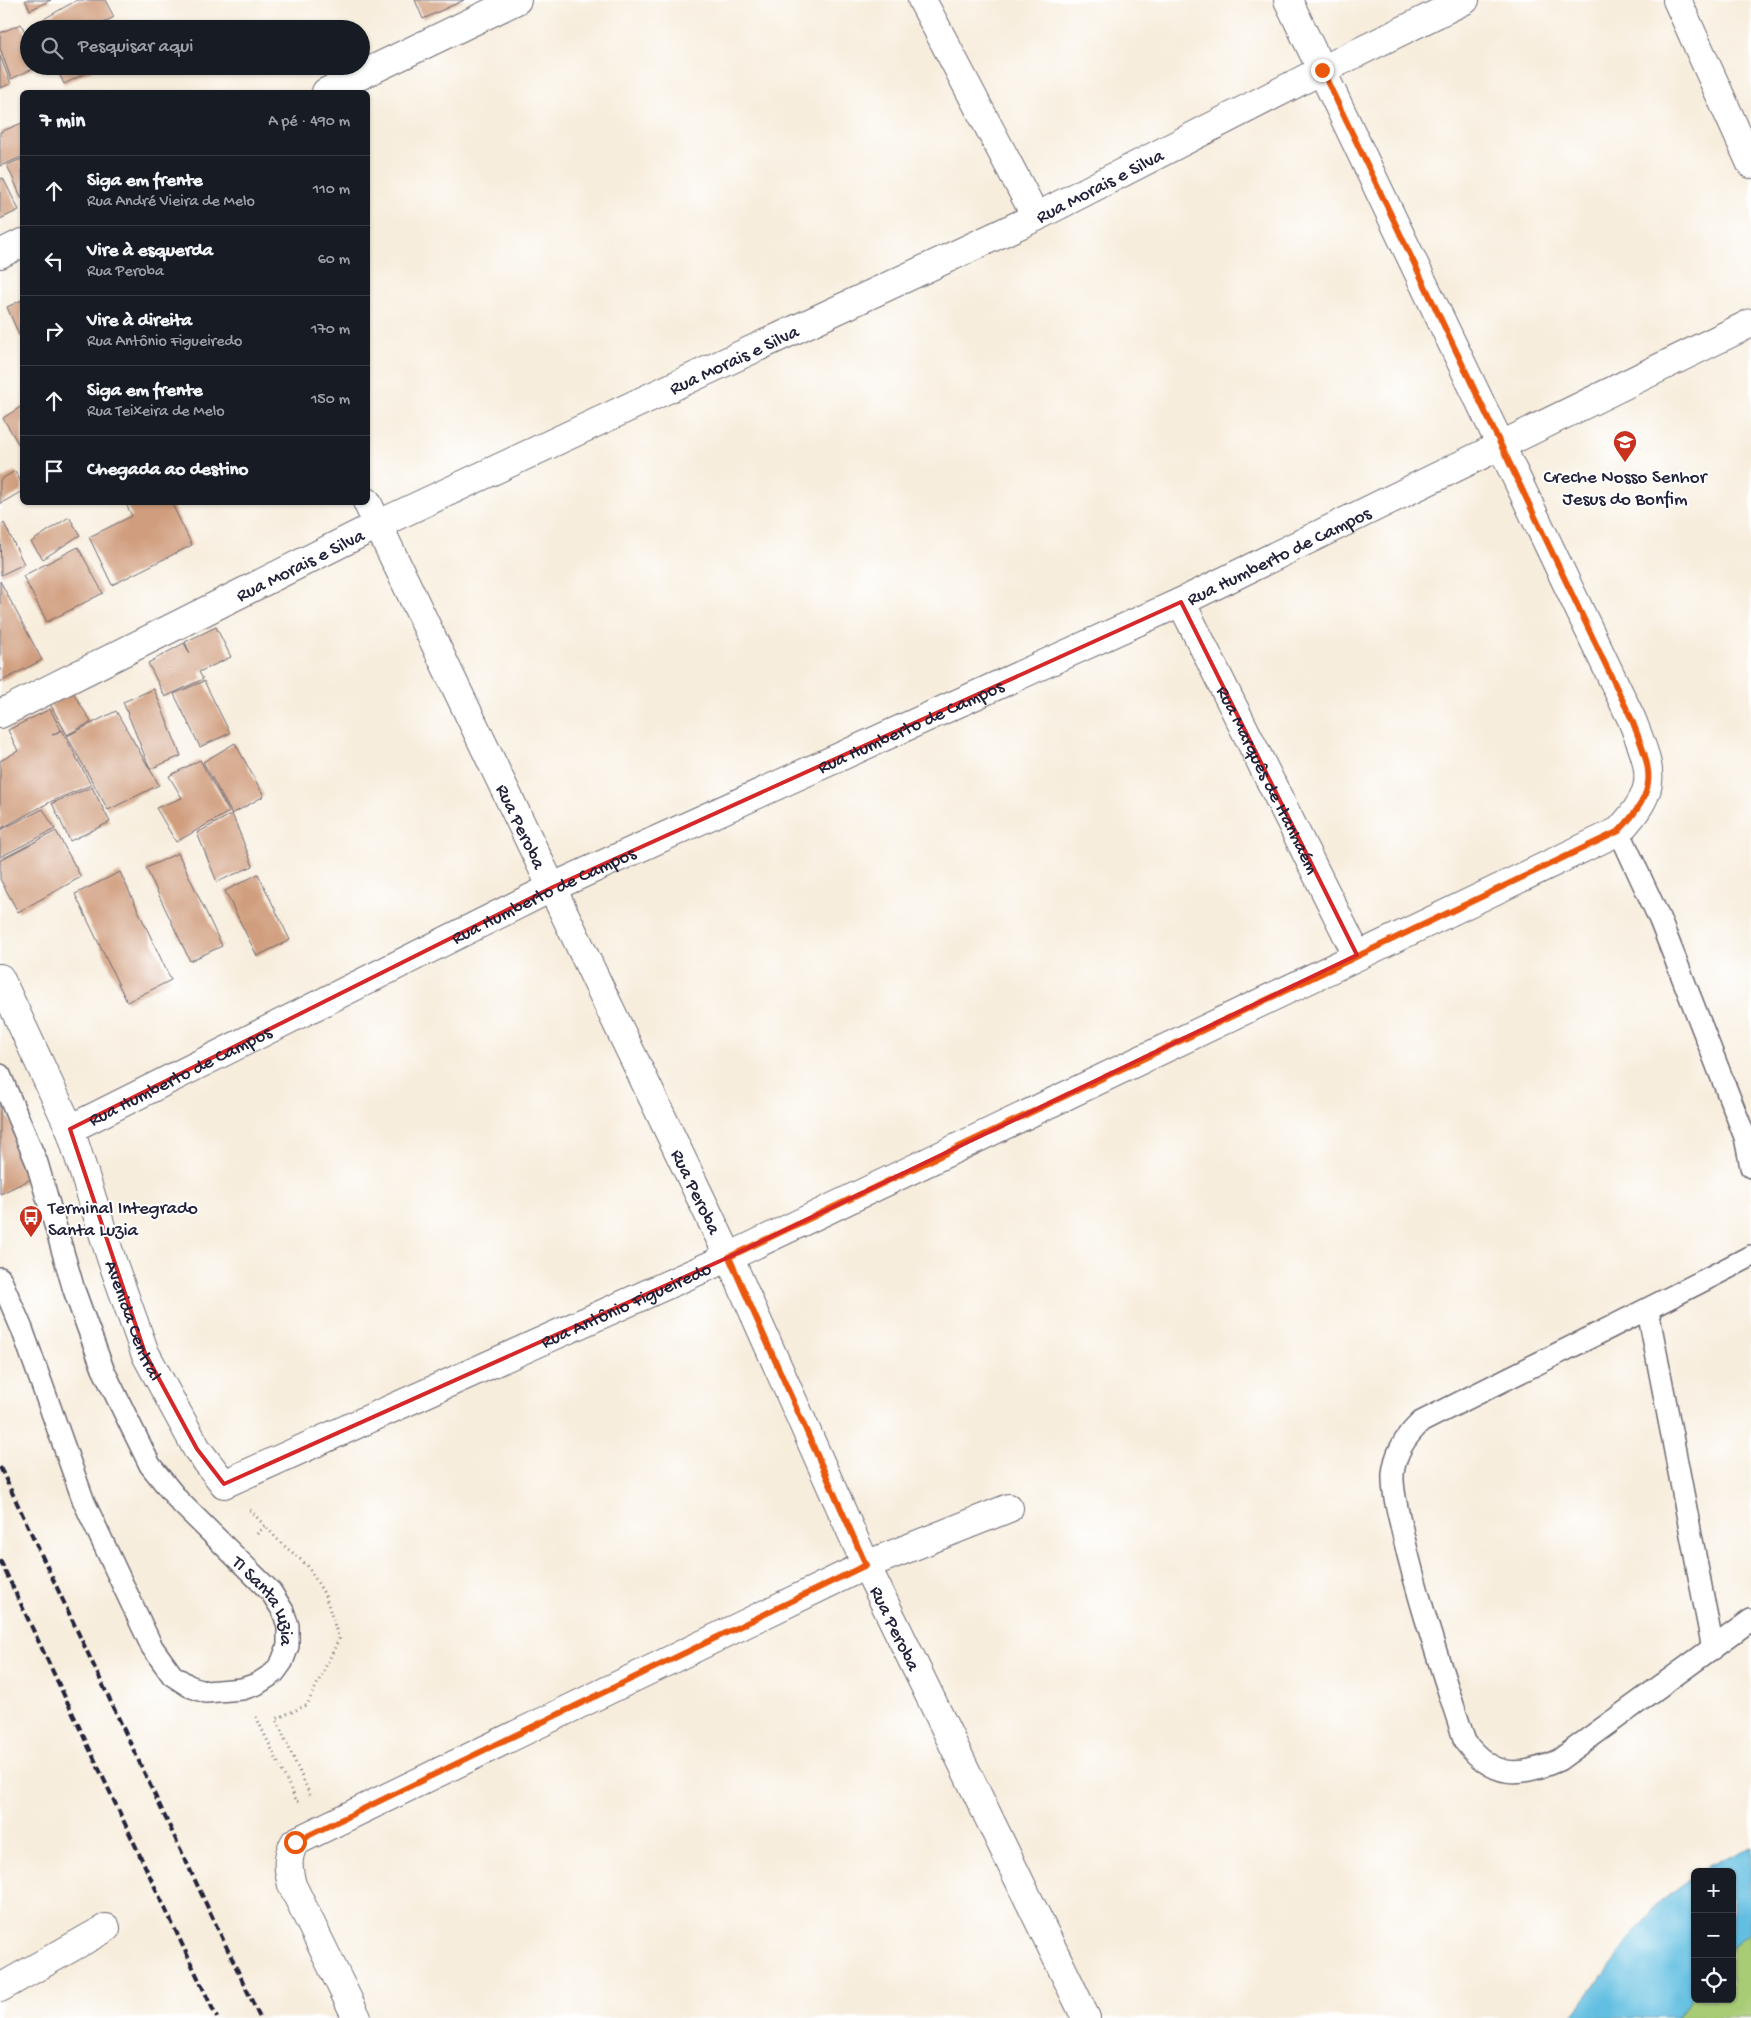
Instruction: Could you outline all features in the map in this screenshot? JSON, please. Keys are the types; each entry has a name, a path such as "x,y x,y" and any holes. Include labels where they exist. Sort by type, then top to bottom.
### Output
{"street":[{"path":"370,71 517,0"},
{"path":"922,0 1036,217"},
{"path":"1288,0 1632,720 1649,770 1647,791 1639,810 1619,831"},
{"name":"Rua Morais e Silva","path":"0,714 373,513 1036,217 1322,70 1465,0"},
{"path":"1677,0 1751,164"},
{"path":"330,90 361,75"},
{"path":"0,254 20,244"},
{"name":"Rua Humberto de Campos","path":"70,1129 553,887 1181,602 1751,323"},
{"name":"Rua Peroba","path":"373,513 729,1257 866,1565 1086,2018"},
{"name":"Rua Marquês de Itanhaém","path":"1181,602 1357,955"},
{"name":"Rua Antônio Figueiredo","path":"224,1484 729,1257 1619,831"},
{"name":"Avenida Central","path":"0,978 70,1129 111,1258 145,1352 197,1449 224,1484"},
{"path":"357,2018 292,1885 288,1869 288,1856 295,1842 866,1565 1010,1508"},
{"path":"0,1988 106,1928"}],"lane":[{"path":"1619,831 1674,956 1745,1138 1751,1167"},
{"name":"TI Santa Luzia","path":"0,1075 37,1163 74,1290 103,1369 150,1465 179,1501 271,1592 284,1611 288,1626 288,1646 282,1662 274,1674 257,1684 242,1689 206,1692 189,1686 172,1675 152,1647 84,1502 22,1329 0,1278"},
{"path":"1751,1256 1648,1310 1547,1358 1421,1422 1406,1436 1396,1456 1393,1475 1395,1495 1414,1581 1465,1742 1478,1757 1498,1770 1539,1769 1559,1760 1751,1620"},
{"path":"1648,1310 1713,1649"}],"path":[{"path":"255,1536 265,1526"},
{"path":"256,1716 297,1802 311,1795"}],"highlighted area":[{"path":"1181,602 1357,955 729,1257 224,1484 197,1449 145,1353 70,1129 553,887"}],"green space":[{"path":"1751,1933 1751,2018 1676,2018 1691,1999 1691,2003 1736,2003 1736,1945"}],"water":[{"path":"1751,1847 1751,1933 1736,1945 1736,1868 1706,1868"},
{"path":"1691,1877 1691,1999 1676,2018 1570,2018 1659,1902"}],"building":[{"path":"25,0 51,0 30,10"},
{"path":"77,0 105,0 114,17 108,20 42,20"},
{"path":"415,0 464,0 423,19"},
{"path":"20,24 20,75 11,79 0,48 0,33"},
{"path":"0,56 11,84 0,88"},
{"path":"60,75 82,75 64,84"},
{"path":"20,124 20,158 0,166 0,132"},
{"path":"20,160 20,194 7,165"},
{"path":"3,178 19,210 0,219 0,179"},
{"path":"20,301 20,337 7,307"},
{"path":"20,407 20,447 3,418"},
{"path":"15,471 20,480 20,492 0,504 0,480"},
{"path":"126,505 172,505 192,545 112,585 89,537 132,516"},
{"path":"69,517 80,535 43,559 31,542"},
{"path":"4,523 24,564 1,575 0,526"},
{"path":"78,547 103,593 47,622 23,576"},
{"path":"0,581 42,660 0,682"},
{"path":"216,627 231,657 199,672 203,679 165,697 148,663 184,643 190,654 185,642"},
{"path":"204,681 230,733 200,747 174,694"},
{"path":"154,689 181,756 150,769 123,702"},
{"path":"73,692 91,722 67,735 50,704"},
{"path":"50,709 61,730 52,735 62,730 91,785 52,801 0,829 0,761 18,751 8,730"},
{"path":"116,711 159,785 108,810 67,736"},
{"path":"235,743 264,796 232,814 203,762"},
{"path":"200,760 229,812 176,842 156,808 182,798 169,776"},
{"path":"92,787 110,822 70,841 52,803"},
{"path":"43,809 55,829 0,857 0,830"},
{"path":"232,814 253,866 217,882 197,833"},
{"path":"56,831 81,877 18,912 0,879 0,860"},
{"path":"178,853 222,946 190,961 146,868"},
{"path":"120,872 171,980 127,1002 75,894"},
{"path":"258,874 290,940 257,956 225,891"},
{"path":"0,1100 37,1176 0,1194"}],"railway":[{"path":"0,1467 260,2018"},
{"path":"0,1560 217,2018"}],"place":[{"name":"Creche Nosso Senhor Jesus do Bonfim","path":"1625,463"},
{"name":"Terminal Integrado Santa Luzia","path":"31,1238"}],"route":[{"path":"295,1842 866,1565 729,1257 1619,831 1639,810 1647,791 1649,770 1632,720 1322,70"}]}
